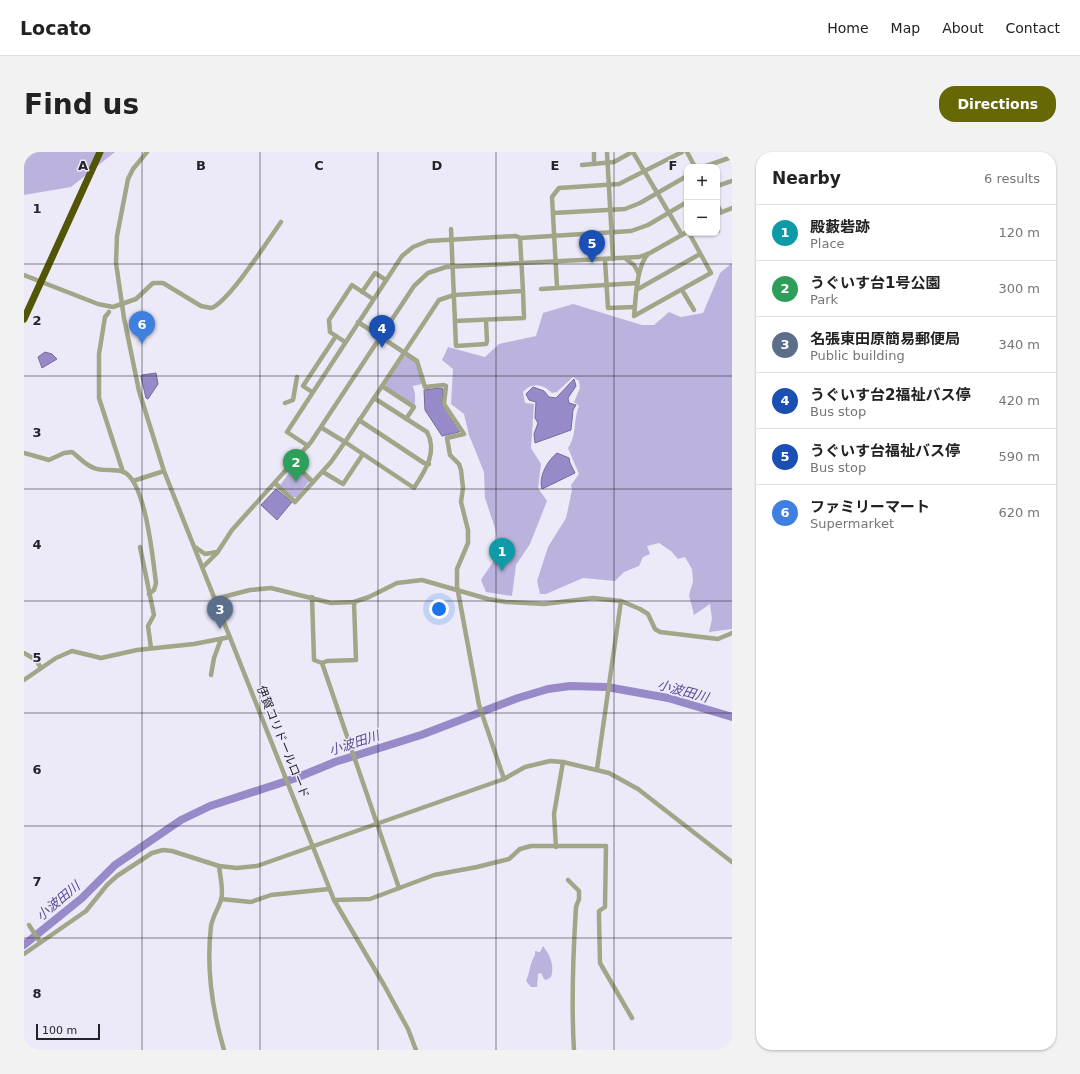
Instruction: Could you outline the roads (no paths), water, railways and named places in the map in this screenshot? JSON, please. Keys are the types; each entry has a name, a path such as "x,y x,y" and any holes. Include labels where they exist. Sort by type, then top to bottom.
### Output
{"highway":[{"path":"24,319 100,152"}],"street":[{"name":"伊賀コリドールロード","path":"147,152 130,174 117,236 116,263 139,391 164,471 314,846 334,900 384,985 408,1029 416,1050"},
{"path":"594,152 594,164"},
{"path":"607,152 613,259"},
{"path":"203,567 220,550 232,530 308,446 322,428 419,280 438,268 606,260 642,256 682,235 633,152 607,163 582,165"},
{"path":"557,287 552,197 559,188 608,186 622,183 682,152"},
{"path":"687,152 693,164"},
{"path":"712,164 732,157"},
{"path":"553,213 610,210 634,206 684,178"},
{"path":"720,185 732,181"},
{"path":"308,446 286,432 402,256 413,247 428,241 516,236 520,238 611,234 639,229 684,204"},
{"path":"720,213 732,208"},
{"path":"24,275 113,308 136,299 150,285 160,282 166,284 201,306 211,308 217,306 253,261 281,222"},
{"path":"451,229 456,346 484,344 487,341 486,320"},
{"path":"650,253 643,262 639,274 634,316 712,273 690,236"},
{"path":"455,321 524,318 520,238"},
{"path":"541,289 607,285 638,286 700,254"},
{"path":"625,258 634,265 639,274"},
{"path":"606,260 608,308 635,307"},
{"path":"362,292 375,273 386,280"},
{"path":"345,342 330,332 329,320 352,285 373,299"},
{"path":"682,290 694,310"},
{"path":"275,483 295,502 323,472 345,442 437,302 444,297 454,294 523,291"},
{"path":"109,312 105,317 98,354 99,398 123,472 133,481 145,512 156,579 155,588 149,594"},
{"path":"358,322 417,361 425,387 446,386 444,404 464,434 447,438 450,455 459,464 461,470 463,488 461,502 468,530 468,546 457,569 458,590 479,705 504,779"},
{"path":"303,386 336,336"},
{"path":"285,403 293,400 297,379 303,386 312,392"},
{"path":"382,386 414,407 406,419"},
{"path":"322,428 414,488 429,464 432,440 427,432 374,398"},
{"path":"359,420 429,464"},
{"path":"24,453 49,460 64,453 72,452 94,468 123,472"},
{"path":"323,472 343,484 363,454"},
{"path":"293,463 313,482"},
{"path":"133,481 164,471"},
{"path":"194,546 205,554 215,553 220,550"},
{"path":"140,547 154,616 148,626 151,648"},
{"path":"214,599 262,588 277,588 336,603 354,602 372,596 389,586 412,580 432,582 488,599 522,603 555,603 582,598 621,601 640,608 648,614 655,629 660,632 718,638 732,633"},
{"path":"312,597 314,660 322,663 327,661 356,660 354,602"},
{"path":"597,769 621,601"},
{"path":"24,680 65,653 72,651 97,658 151,648 194,644 230,637"},
{"path":"211,675 214,658 221,639"},
{"path":"24,653 36,660 41,668"},
{"path":"322,663 400,888"},
{"path":"24,954 39,941 86,911 107,885 117,876 152,853 163,850 172,851 219,866 237,868 256,866 504,779 532,764 550,761 564,762 597,769 618,777 638,789 732,862"},
{"path":"556,847 554,814 564,762"},
{"path":"334,900 370,899 439,873 477,868 509,859 520,849 531,846 606,846 605,907 599,911 600,963 632,1018"},
{"path":"219,866 221,899 215,912 212,925 209,977 212,1005 224,1050"},
{"path":"568,880 579,891 579,899 576,906 572,961 574,1050"},
{"path":"221,899 251,902 271,895 330,889"},
{"path":"29,925 39,941"}],"waterway":[{"name":"小波田川","path":"24,945 82,898 115,865 181,820 210,806 296,778 335,762 421,735 518,698 548,689 570,686 607,687 668,698 732,717"}],"place":[{"name":"うぐいす台福祉バス停","path":"592,263"},
{"name":"ファミリーマート","path":"142,344"},
{"name":"うぐいす台2福祉バス停","path":"382,348"},
{"name":"うぐいす台1号公園","path":"296,482"},
{"name":"殿藪砦跡","path":"502,571"},
{"name":"名張東田原簡易郵便局","path":"220,629"}]}
